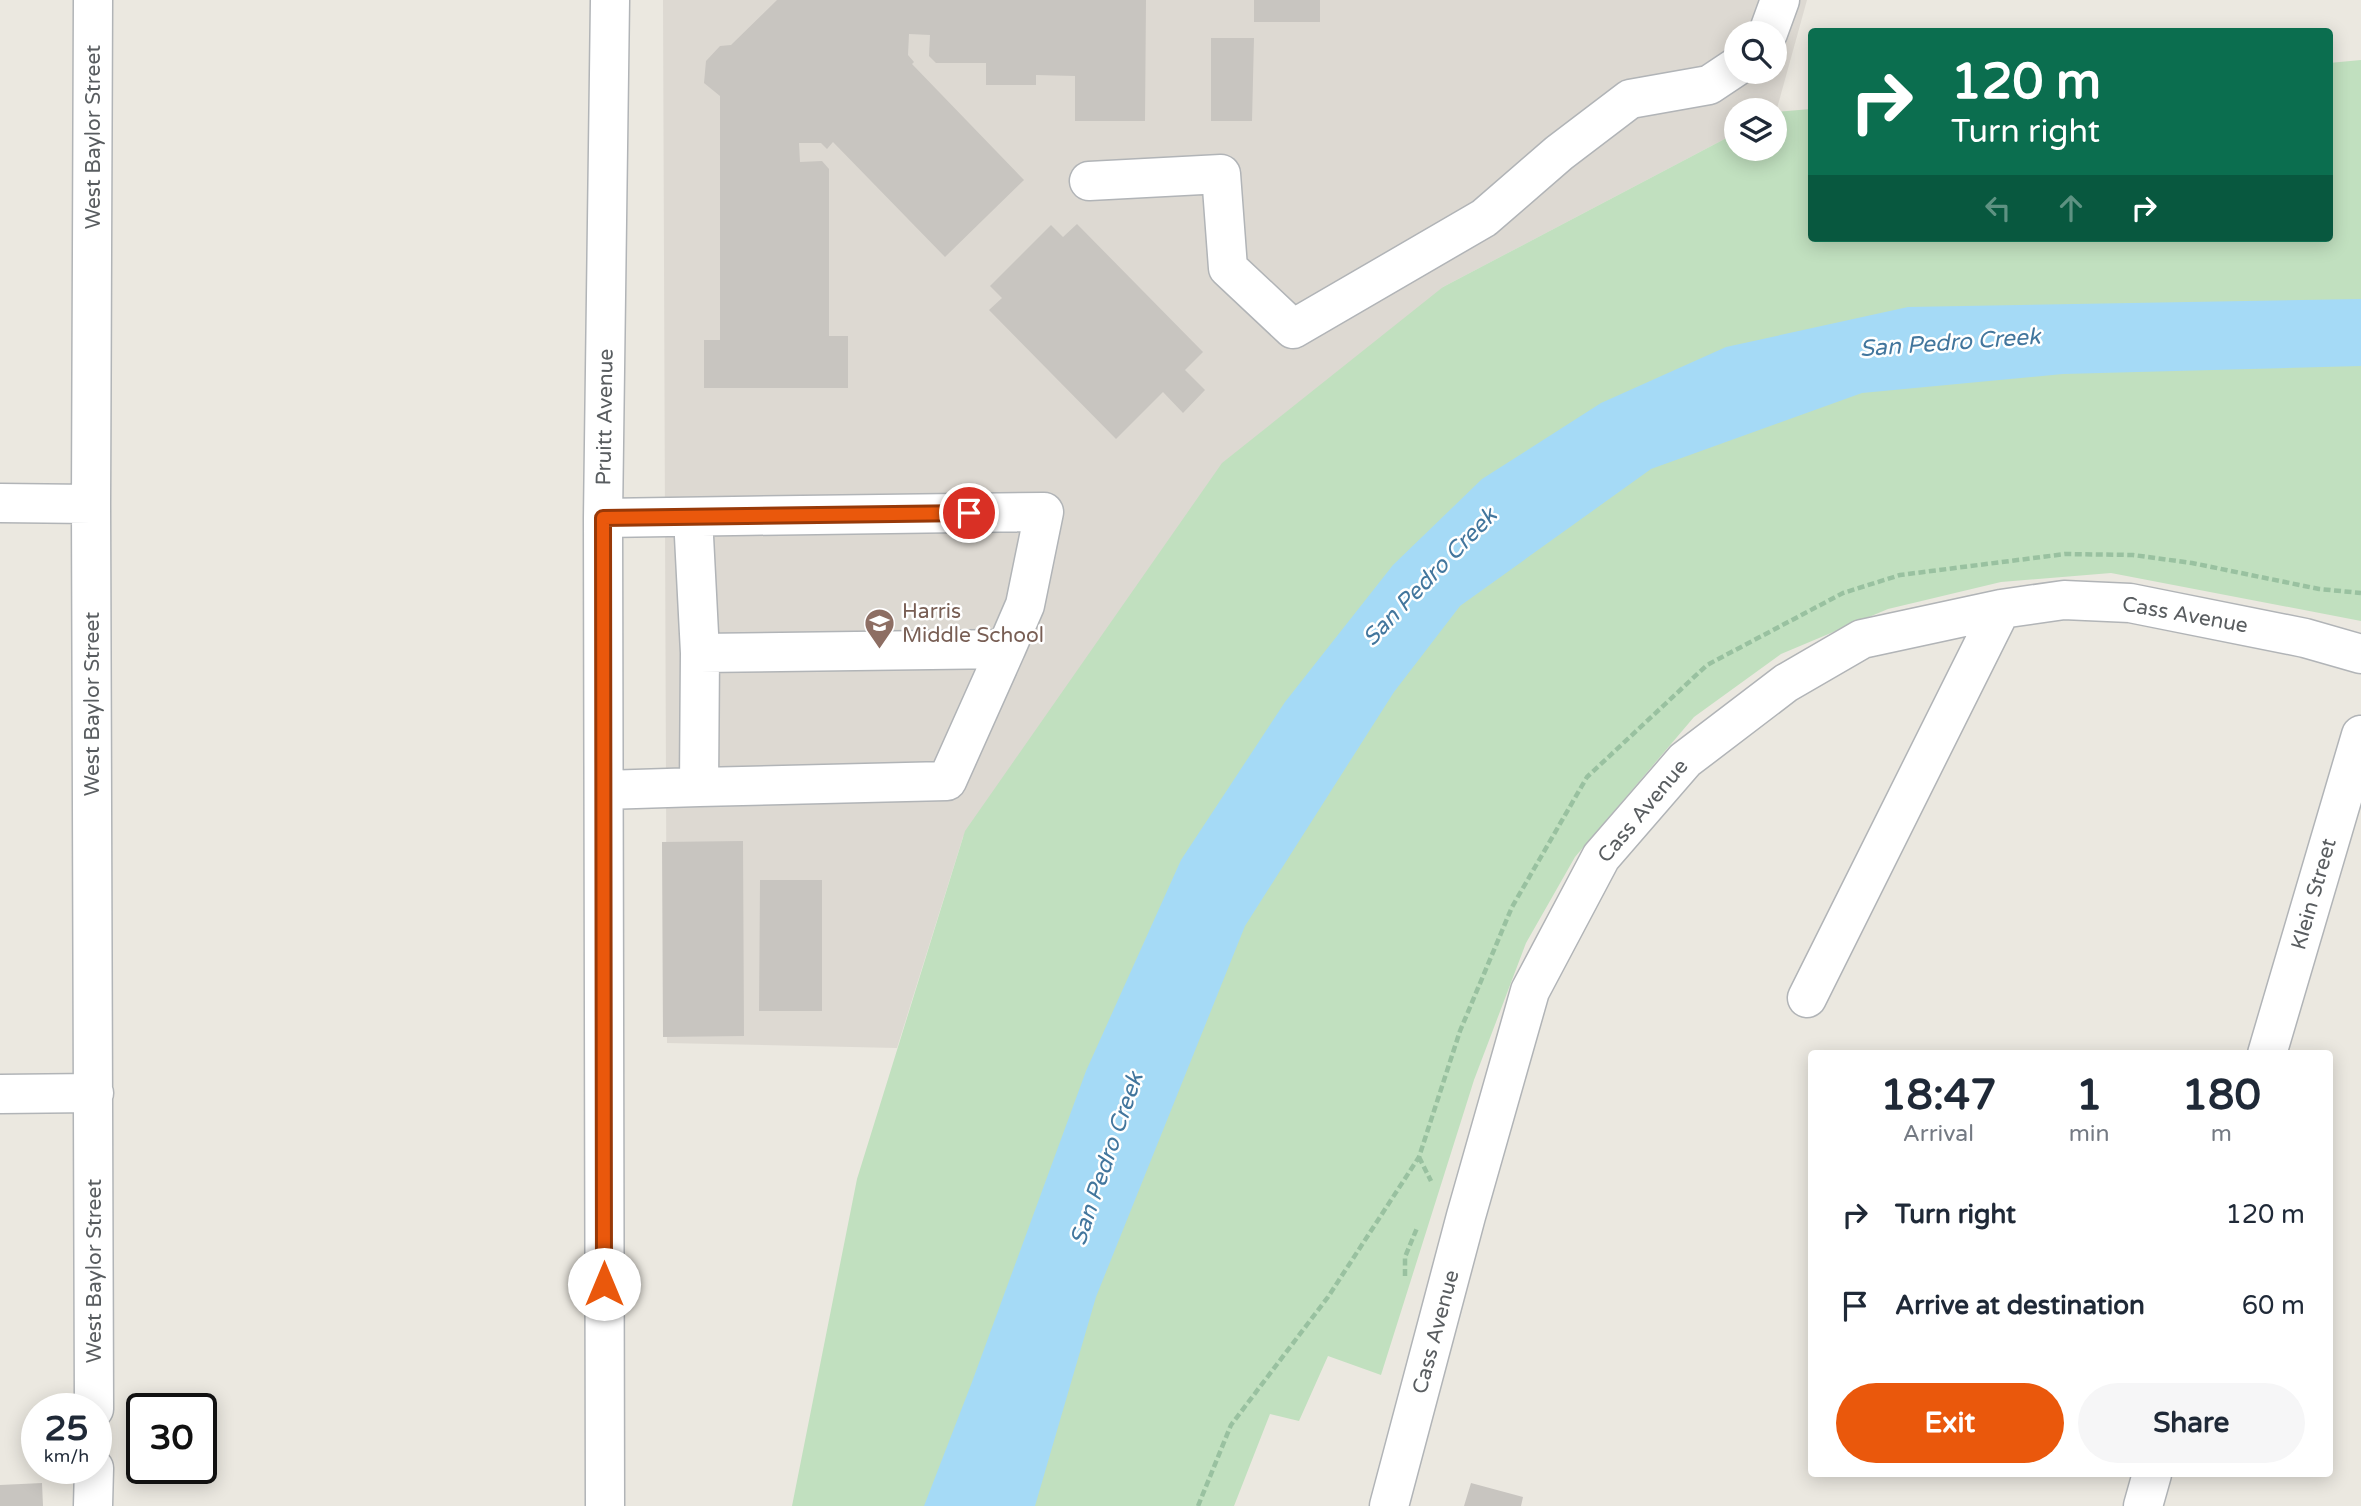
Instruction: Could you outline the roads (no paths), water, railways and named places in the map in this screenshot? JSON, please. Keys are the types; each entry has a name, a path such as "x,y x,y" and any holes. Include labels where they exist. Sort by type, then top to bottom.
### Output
{"street":[{"name":"West Baylor Street","path":"93,0 91,503 94,1393"},
{"name":"Pruitt Avenue","path":"605,1506 603,518 610,0"},
{"path":"1772,21 1780,0"},
{"path":"1089,181 1220,174 1228,268 1293,329 1484,218 1559,153 1630,99 1709,85 1724,75"},
{"path":"0,503 91,503"},
{"path":"603,518 1044,512 1025,605 947,782 604,790"},
{"path":"693,517 700,653 699,787"},
{"name":"Cass Avenue","path":"1389,1506 1466,1216 1530,992 1601,857 1685,760 1786,683 1862,639 2001,608 2064,600 2130,603 2305,638 2361,654"},
{"path":"1807,998 2001,608"},
{"path":"700,653 1006,649"},
{"name":"Klein Street","path":"2268,1050 2361,735"},
{"path":"0,1094 94,1093"},
{"path":"2143,1506 2151,1477"},
{"path":"93,1506 94,1484"}],"water":[{"name":"San Pedro Creek","path":"2361,299 2361,366 2063,374 1862,393 1651,469 1460,606 1394,692 1245,926 1096,1297 1035,1506 924,1506 1086,1071 1181,860 1285,702 1393,565 1482,479 1601,403 1726,347 1908,307"}],"place":[{"name":"Harris Middle School","path":"879,650"}]}
